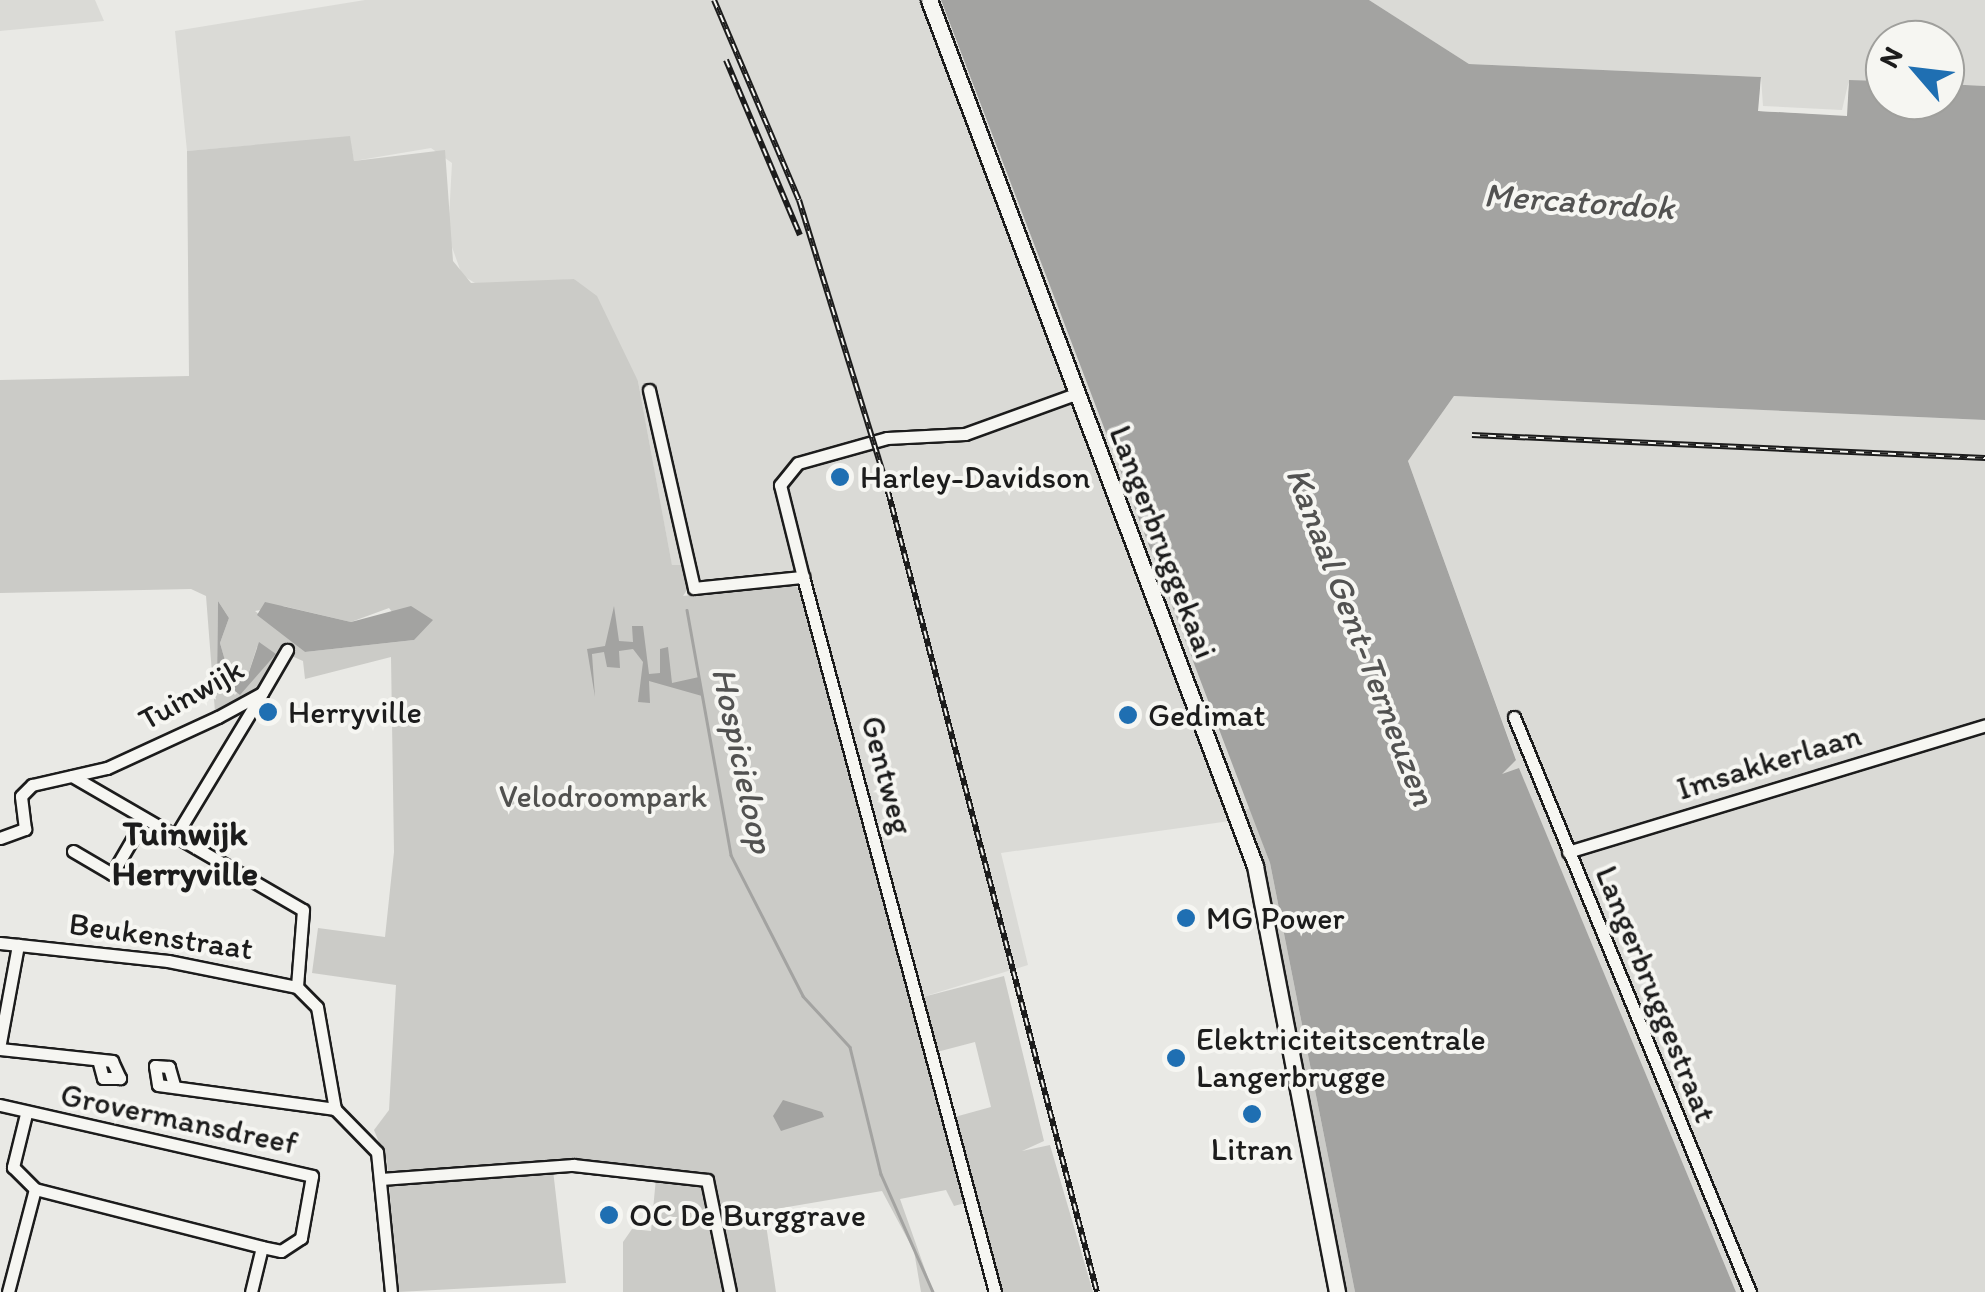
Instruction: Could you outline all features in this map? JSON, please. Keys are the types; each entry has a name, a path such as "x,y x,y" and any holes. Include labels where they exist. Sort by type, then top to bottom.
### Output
{"main road":[{"name":"Langerbruggekaai","path":"930,0 1255,866 1337,1292"}],"street":[{"path":"649,390 694,588 803,578"},
{"name":"Gentweg","path":"995,1292 780,485 798,463 887,438 966,434 1078,392"},
{"name":"Tuinwijk","path":"0,838 25,829 25,790 107,768 262,693 286,650"},
{"path":"176,837 262,693"},
{"name":"Langerbruggestraat","path":"1514,717 1750,1292"},
{"name":"Imsakkerlaan","path":"1568,852 1985,725"},
{"path":"106,796 107,768"},
{"path":"72,776 303,910 296,987 316,1007 335,1109"},
{"path":"73,851 112,874 144,819"},
{"name":"Beukenstraat","path":"0,943 168,961 296,987"},
{"path":"18,945 4,965 0,1046 99,1063"},
{"path":"174,1085 335,1109 370,1138 381,1179 390,1292"},
{"name":"Grovermansdreef","path":"0,1105 26,1114 312,1176 309,1210 294,1247 262,1247"},
{"path":"26,1114 12,1166 35,1189 262,1247 251,1292"},
{"path":"381,1179 574,1165 708,1180 730,1292"},
{"path":"8,1292 35,1189"}],"shaded area":[{"path":"0,0 95,0 104,21 0,31"},
{"path":"365,0 941,0 1250,807 1230,821 1001,853 1028,965 919,998 797,575 689,587 672,566 638,381 574,279 483,288 462,275 448,236 452,163 431,148 354,161 349,137 187,151 175,31"},
{"path":"1369,0 1985,0 1985,86 1965,85 1965,20 1865,20 1865,80 1850,80 1847,116 1758,111 1760,77 1469,64"},
{"path":"1454,396 1985,420 1985,1292 1736,1292 1519,769 1502,775 1500,767 1516,759 1408,461"}],"green space":[{"name":"Velodroompark","path":"350,136 354,161 445,150 453,261 471,283 574,279 597,296 638,381 672,565 681,565 689,587 683,596 792,584 803,591 965,1203 954,1206 946,1190 900,1199 933,1292 921,1292 914,1251 882,1191 764,1211 776,1292 623,1292 623,1242 632,1229 651,1231 656,1178 573,1169 553,1170 566,1283 398,1292 387,1162 374,1130 389,1110 396,985 312,973 318,928 385,937 394,852 391,657 305,679 303,661 287,654 258,691 215,712 206,596 191,589 0,593 0,380 189,376 187,151","holes":["218,601 229,618 220,643 230,679 247,678 257,647 276,654 235,695 217,677","283,606 351,622 389,608 414,640 305,652 255,611"]},
{"path":"1250,807 1270,863 1355,1292 1344,1292 1277,926 1243,812"},
{"path":"1004,976 1044,1141 1022,1151 1050,1145 1093,1292 999,1292 951,1118 991,1107 975,1042 933,1053 919,998"}],"water":[{"path":"941,0 1369,0 1469,64 1761,77 1759,111 1846,115 1849,80 1865,80 1865,120 1965,120 1965,85 1985,86 1985,420 1454,396 1408,461 1516,760 1502,774 1519,768 1736,1292 1355,1292 1270,863"},
{"path":"218,601 229,618 220,643 230,678 247,678 259,642 276,654 240,695 217,677"},
{"path":"265,602 351,622 411,606 433,620 414,640 305,652 257,615"},
{"path":"614,606 619,641 633,642 632,626 643,626 649,674 660,673 660,649 668,647 672,683 699,677 702,696 649,681 650,703 638,702 643,662 633,649 619,651 620,668 607,667 604,652 592,654 595,697 587,649 605,646"},
{"path":"783,1100 822,1112 824,1117 781,1131 773,1116"}],"pier":[{"path":"1761,77 1763,106 1842,110 1849,80 1847,116 1758,111"}],"waterway":[{"name":"Hospicieloop","path":"687,610 731,855 803,996 850,1047 881,1174 933,1292"}],"railway":[{"path":"714,0 799,200 884,476 1097,1292"},
{"path":"726,60 800,235"},
{"path":"1472,435 1985,458"}],"place":[{"name":"Harley-Davidson","path":"840,477"},
{"name":"Herryville","path":"268,712"},
{"name":"Gedimat","path":"1128,715"},
{"name":"MG Power","path":"1186,918"},
{"name":"Elektriciteitscentrale Langerbrugge","path":"1176,1058"},
{"name":"Litran","path":"1252,1114"},
{"name":"OC De Burggrave","path":"609,1215"}],"district":[{"name":"Tuinwijk Herryville","path":"185,853"}],"water label":[{"name":"Mercatordok","path":"1579,201"},
{"name":"Kanaal Gent-Terneuzen","path":"1361,636"}]}
